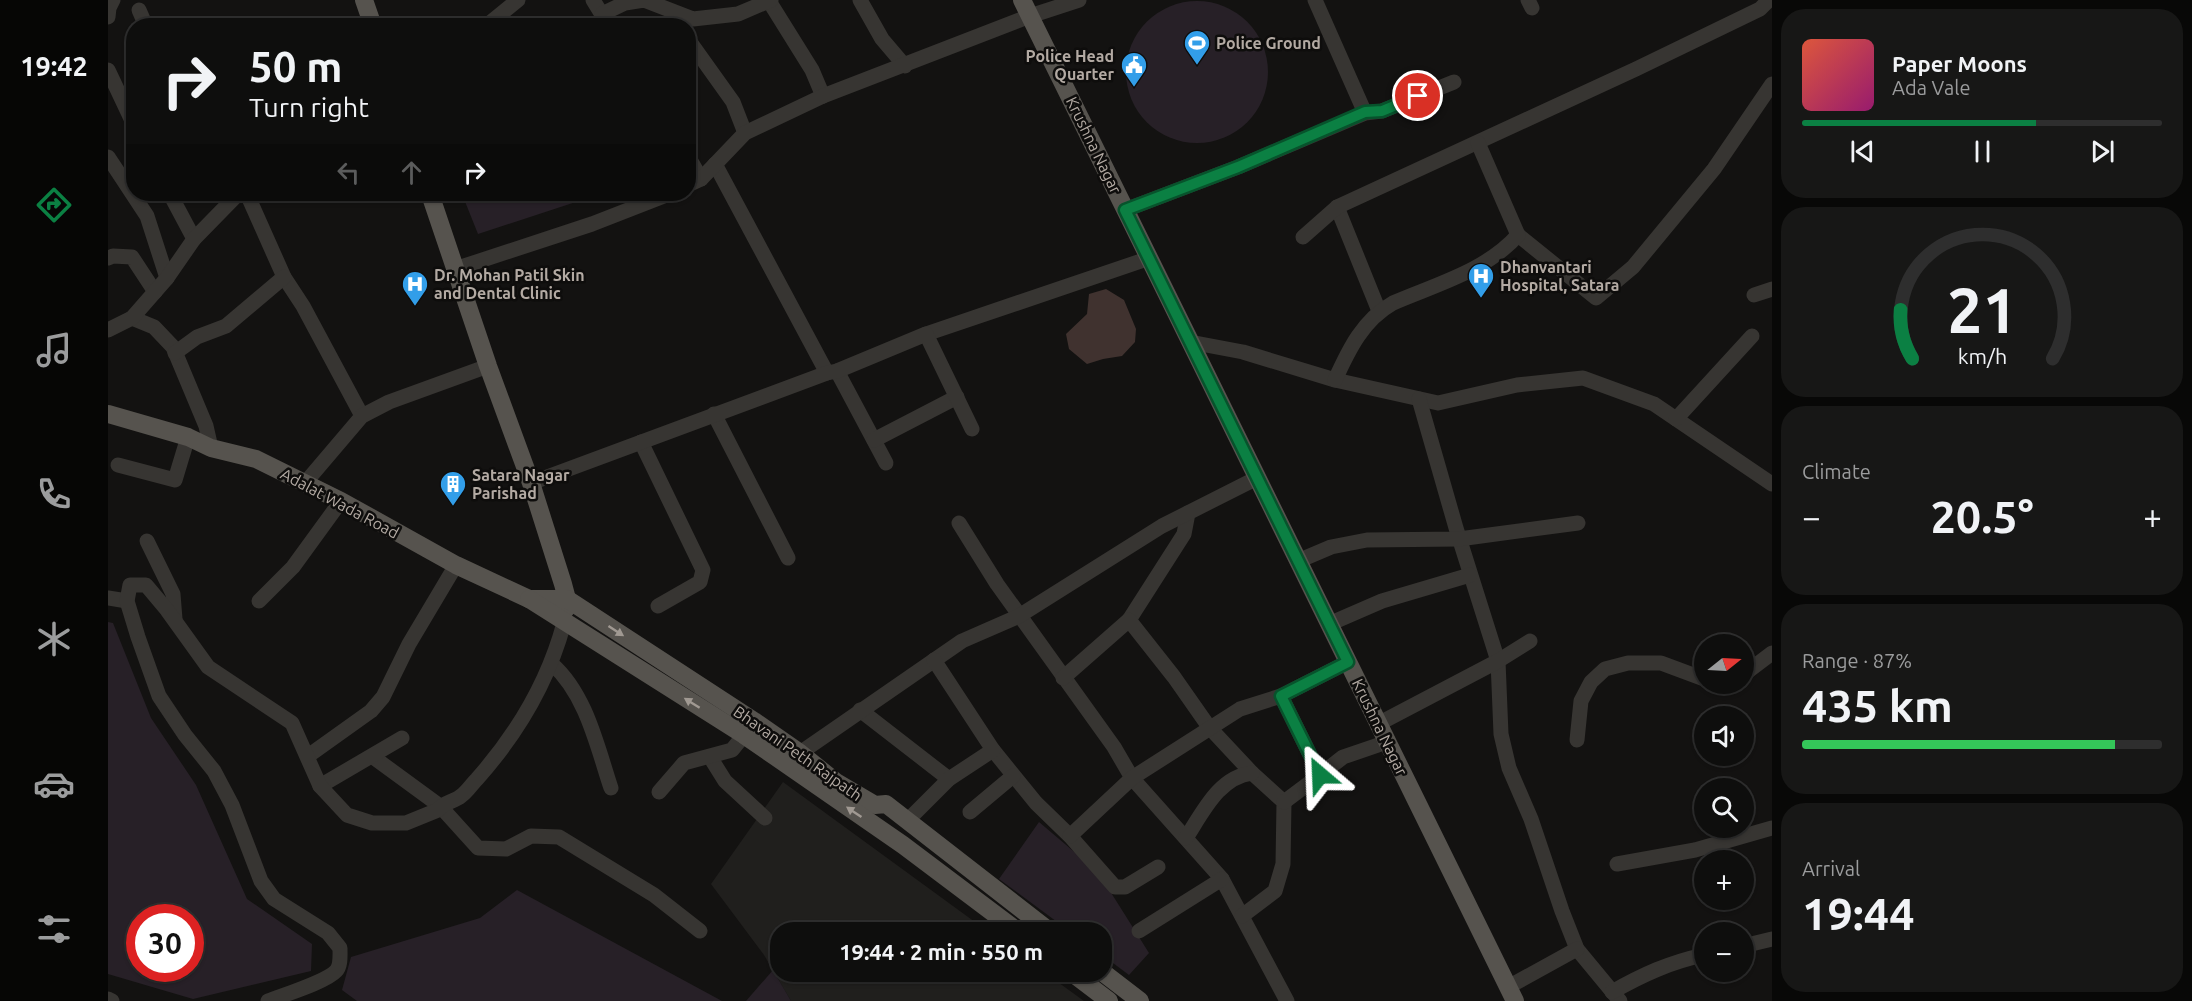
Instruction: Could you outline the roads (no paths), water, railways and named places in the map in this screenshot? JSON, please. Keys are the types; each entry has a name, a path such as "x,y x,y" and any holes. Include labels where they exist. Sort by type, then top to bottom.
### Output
{"main road":[{"path":"367,1 371,18"},
{"name":"Krushna Nagar","path":"1026,5 1511,994"},
{"path":"432,201 488,366 531,483 567,599 564,623"},
{"name":"Adalat Wada Road","path":"108,414 188,437 212,448 256,459 341,501 456,565 529,600 567,599"},
{"name":"Bhavani Peth Rajpath","path":"567,599 800,753 836,782 875,806 886,804 1038,922"},
{"path":"529,600 744,735 903,844 1006,922"},
{"path":"875,806 898,830 1024,922"},
{"path":"1112,979 1140,1001"},
{"path":"1084,982 1109,1001"},
{"path":"1103,982 1127,1001"}],"street":[{"path":"108,17 113,0"},
{"path":"496,18 518,0"},
{"path":"593,0 605,18"},
{"path":"608,18 625,3 644,0 688,18"},
{"path":"860,0 882,39 905,66"},
{"path":"696,180 745,133 823,96 905,66 1026,5 1079,0"},
{"path":"1315,0 1365,112"},
{"path":"1303,237 1337,207 1636,69 1760,9 1769,0"},
{"path":"696,20 738,14 770,1 813,70 823,96"},
{"path":"139,10 142,18"},
{"path":"669,11 674,18"},
{"path":"696,50 733,102 745,133"},
{"path":"108,70 126,108"},
{"path":"1125,210 1238,167 1365,112 1382,111 1454,82"},
{"path":"1478,143 1518,235 1596,298 1633,267 1714,169 1772,84"},
{"path":"109,162 126,175"},
{"path":"715,164 832,372 886,462"},
{"path":"140,201 167,278"},
{"path":"174,201 194,239"},
{"path":"108,330 132,318 167,278 194,239 231,201"},
{"path":"242,201 284,277 303,306 362,416"},
{"path":"455,269 592,224 651,201"},
{"path":"1337,207 1379,311"},
{"path":"1335,380 1349,349 1379,311 1489,262 1505,250 1518,235"},
{"path":"108,258 112,256 132,257 155,292"},
{"path":"531,483 832,372 926,334 1150,258"},
{"path":"176,353 197,337 226,326 284,277"},
{"path":"1754,295 1772,289"},
{"path":"132,318 154,327 173,346 206,426 212,448"},
{"path":"926,334 972,429"},
{"path":"1676,419 1752,336"},
{"path":"1190,342 1242,352 1335,380 1438,403 1517,385 1583,378 1654,404 1772,484"},
{"path":"305,483 362,416 420,390 488,366"},
{"path":"874,440 957,397"},
{"path":"1419,399 1459,539 1498,661 1501,734 1509,768 1531,819 1577,949 1616,997 1654,969 1694,957"},
{"path":"714,414 788,558"},
{"path":"118,465 175,480 188,437"},
{"path":"641,442 704,570 700,582 658,606"},
{"path":"800,753 962,641 1018,616 1162,526 1257,478"},
{"path":"259,601 298,561 341,501"},
{"path":"1063,678 1129,620 1184,534 1188,513"},
{"path":"959,523 1018,616 1114,747 1132,777 1222,879 1287,1001"},
{"path":"1298,561 1331,547 1367,540 1459,539 1578,523"},
{"path":"147,542 173,594 175,621"},
{"path":"308,756 370,711 383,697 409,644 456,565"},
{"path":"1329,624 1382,601 1470,575"},
{"path":"268,1001 337,971 340,948 328,933 274,899 261,881 232,805 214,771 185,735 159,696 127,601 130,585 146,585 208,668 292,723 320,786 347,816 372,823 406,824 438,810 440,806 461,796 497,755 527,713 552,664 564,623"},
{"path":"108,598 127,601"},
{"path":"1129,620 1174,677 1209,727 1252,773 1284,802 1284,864 1275,891 1242,916"},
{"path":"1378,724 1498,661 1530,641"},
{"path":"1754,666 1772,652"},
{"path":"934,660 993,750 1013,776 1115,887 1125,886 1158,867"},
{"path":"1070,836 1132,777 1209,727 1240,709 1281,696 1348,662"},
{"path":"1576,740 1581,701 1591,682 1605,669 1628,663 1661,663 1694,675"},
{"path":"552,664 565,675 586,716 611,788"},
{"path":"1281,696 1320,775"},
{"path":"860,710 950,779"},
{"path":"659,792 684,764 732,750 744,735"},
{"path":"320,786 402,738"},
{"path":"1284,802 1343,757 1387,742"},
{"path":"908,820 950,779 993,750"},
{"path":"373,757 440,806 478,848 506,849 531,836 559,837 654,895 700,931"},
{"path":"710,757 724,781 765,818"},
{"path":"1186,838 1223,785 1240,774 1252,773"},
{"path":"970,812 1013,776"},
{"path":"1617,864 1695,850 1772,828"},
{"path":"1139,931 1222,879"},
{"path":"1754,943 1772,939"},
{"path":"1511,994 1577,949"}],"place":[{"name":"Police Ground","path":"1197,66"},
{"name":"Police Head Quarter","path":"1134,88"},
{"name":"Dhanvantari Hospital, Satara","path":"1481,299"},
{"name":"Dr. Mohan Patil Skin and Dental Clinic","path":"415,307"},
{"name":"Satara Nagar Parishad","path":"453,507"}]}
